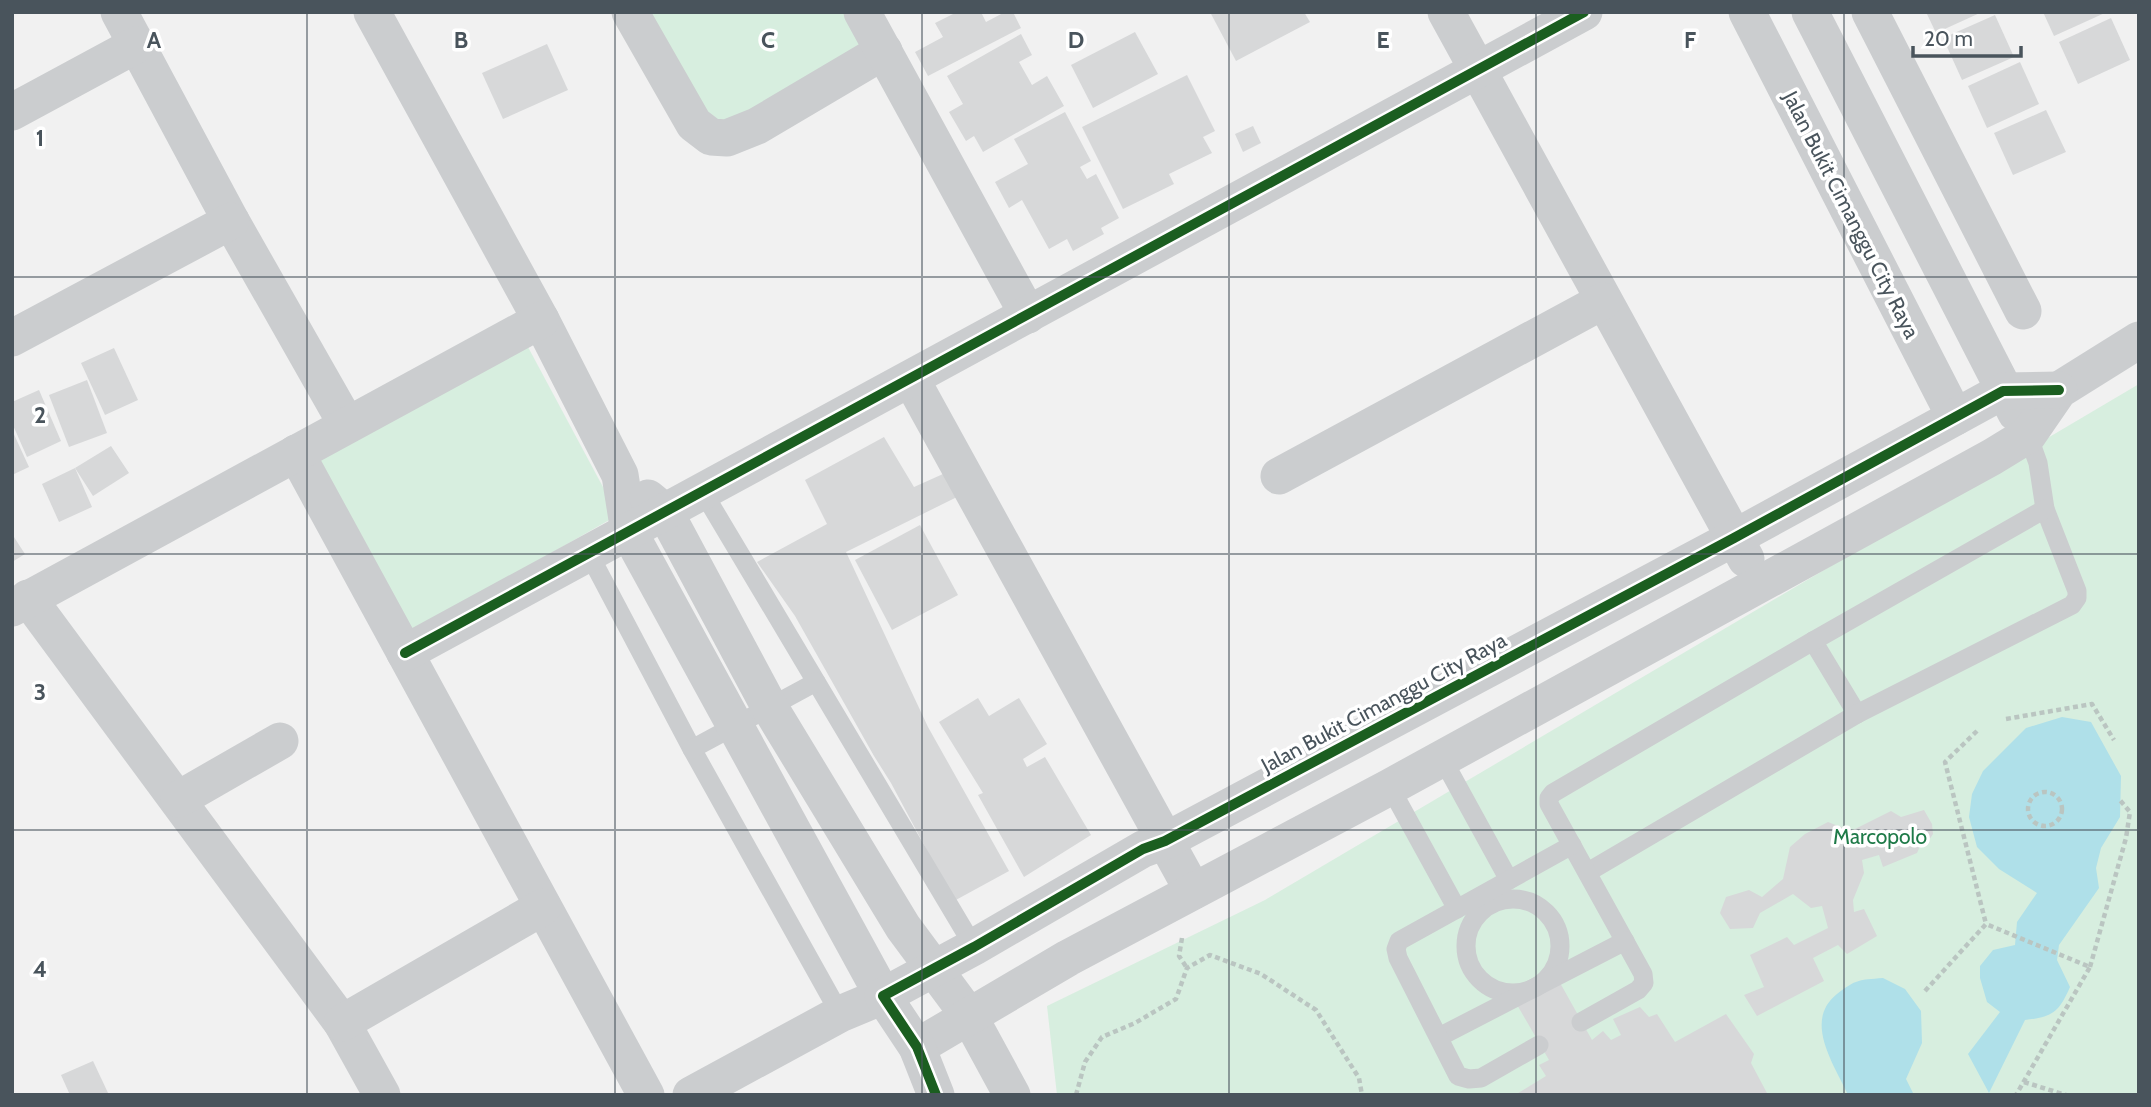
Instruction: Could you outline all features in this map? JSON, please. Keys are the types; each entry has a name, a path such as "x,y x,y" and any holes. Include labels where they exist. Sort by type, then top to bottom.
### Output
{"street":[{"path":"119,12 231,221 347,425"},
{"path":"372,12 541,320 621,475 629,532 883,996 917,1047 936,1095"},
{"path":"629,12 694,124 711,137 727,138 757,126 884,51"},
{"path":"862,12 1028,316"},
{"path":"1446,12 1602,301 1760,584"},
{"path":"405,653 1584,12"},
{"name":"Jalan Bukit Cimanggu City Raya","path":"1748,12 1955,417"},
{"path":"1810,12 2028,435"},
{"path":"1870,12 2023,311"},
{"path":"12,112 136,45"},
{"path":"12,338 231,221"},
{"path":"1279,476 1602,301"},
{"path":"382,1095 342,1023 178,799 20,603 541,320"},
{"path":"917,1047 1068,958 1390,787 2028,435 2059,390 2139,340"},
{"path":"911,379 1193,891"},
{"path":"2003,391 2059,390"},
{"name":"Jalan Bukit Cimanggu City Raya","path":"691,1095 840,1014 883,996 974,947 1143,849 1165,841 1734,538 2003,391"},
{"path":"296,453 646,1095"},
{"path":"621,475 665,512 769,706 902,927 969,1016 1012,1095"},
{"path":"178,799 280,741"},
{"path":"342,1023 543,907"}],"lane":[{"path":"1588,872 1857,714 2072,605 2077,598 2077,591 2045,509 2038,463 2028,435"},
{"path":"702,492 974,947"},
{"path":"1581,1022 1638,990 1643,983 1643,974 1549,804 1553,793 2045,509"},
{"path":"589,554 692,749 840,1014"},
{"path":"1813,641 1857,714"},
{"path":"692,749 816,682"},
{"path":"1442,758 1509,880"},
{"path":"1390,787 1457,909"},
{"path":"1539,1045 1481,1078 1458,1076 1398,958 1396,949 1399,941 1457,909 1487,899 1518,899 1532,903 1544,912 1553,923 1558,937 1560,952 1556,966 1535,988 1505,992 1491,987 1471,967 1466,954 1468,932 1487,899 1509,880 1572,845"},
{"path":"1439,1037 1625,941"}],"path":[{"path":"2006,719 2092,704 2114,740"},
{"path":"1977,731 1945,762 1986,924"},
{"path":"2045,792 2056,795 2062,804 2058,820 2049,825 2038,824 2028,811 2031,801 2045,792"},
{"path":"2016,1095 2090,967 2126,838 2130,812 2119,799"},
{"path":"1986,924 2090,967"},
{"path":"1925,991 1986,924"},
{"path":"1076,1095 1085,1062 1102,1037 1135,1023 1176,999 1186,968 1210,955 1261,974 1316,1010 1359,1078 1362,1095"},
{"path":"2024,1082 2066,1095"}],"green space":[{"path":"649,12 844,12 864,48 716,128"},
{"path":"528,347 618,515 411,633 315,463"},
{"name":"Marcopolo","path":"2139,384 2139,1095 1057,1095 1047,1006 1265,900"}],"water":[{"path":"2062,717 2091,722 2121,776 2120,817 2101,848 2096,868 2099,888 2059,945 2057,960 2070,987 2054,1012 2025,1020 1989,1093 1968,1054 2000,1012 1987,1002 1980,978 1980,966 1993,950 2015,945 2017,922 2037,893 1999,869 1977,847 1969,817 1972,794 1983,771 2026,728"},
{"path":"1883,978 1905,989 1921,1011 1922,1043 1906,1079 1914,1095 1848,1095 1829,1057 1822,1030 1822,1017 1827,1005 1849,985"}],"building":[{"path":"957,12 981,12 986,22 1005,12 1013,12 1021,28 928,76 915,52 943,37 935,23"},
{"path":"1210,12 1304,12 1310,22 1236,61"},
{"path":"1926,12 1982,12 1936,33"},
{"path":"2043,12 2107,12 2054,36"},
{"path":"1995,15 2014,57 1962,80 1943,38"},
{"path":"2111,18 2130,60 2078,84 2059,42"},
{"path":"1135,32 1158,74 1093,108 1071,65"},
{"path":"1021,34 1032,55 1019,62 1032,85 1047,76 1064,106 983,152 974,136 966,141 949,112 963,104 947,76"},
{"path":"547,44 568,90 503,119 482,73"},
{"path":"2020,62 2039,104 1987,128 1968,86"},
{"path":"1187,75 1215,131 1203,137 1212,153 1169,174 1174,184 1123,209 1082,127"},
{"path":"2046,110 2066,152 2013,175 1994,133"},
{"path":"1065,112 1091,161 1080,167 1087,179 1096,174 1119,218 1101,228 1104,234 1073,251 1067,239 1049,249 1022,200 1009,208 995,182 1028,164 1014,139"},
{"path":"1253,126 1261,143 1243,152 1235,134"},
{"path":"114,348 138,400 105,415 81,363"},
{"path":"87,380 107,433 69,447 49,395"},
{"path":"39,390 61,441 27,457 12,423 12,402"},
{"path":"12,430 29,467 12,475"},
{"path":"884,437 914,487 943,474 957,497 846,552 928,727 1009,871 954,901 891,783 795,616 757,562 827,524 805,480"},
{"path":"111,446 129,473 93,496 75,468"},
{"path":"75,468 92,507 59,522 42,484"},
{"path":"920,525 958,595 892,630 855,560"},
{"path":"12,534 25,554 12,562"},
{"path":"978,698 989,716 1019,698 1047,744 1023,759 1027,767 1045,757 1091,835 1024,877 978,795 983,793 939,722"},
{"path":"1924,810 1932,824 1933,834 1921,844 1917,853 1883,867 1879,855 1862,860 1864,873 1853,900 1854,912 1864,909 1877,936 1847,954 1838,945 1813,958 1824,981 1757,1016 1744,995 1764,987 1750,955 1787,937 1794,945 1828,928 1822,906 1811,908 1793,894 1760,913 1753,928 1730,929 1720,913 1726,897 1749,890 1762,897 1783,879 1790,847 1805,834 1828,822 1851,831 1891,811 1901,817"},
{"path":"1559,981 1592,1040 1603,1031 1611,1040 1621,1035 1613,1019 1640,1007 1649,1017 1657,1014 1675,1042 1726,1014 1754,1054 1751,1063 1768,1095 1515,1095 1546,1076 1539,1065 1549,1060 1516,1003"},
{"path":"93,1061 109,1095 70,1095 61,1075"}],"cycle path":[{"path":"405,653 1584,12"},
{"path":"936,1095 917,1047 883,996 974,947 1143,849 1165,841 1734,538 2003,391 2059,390"}]}
